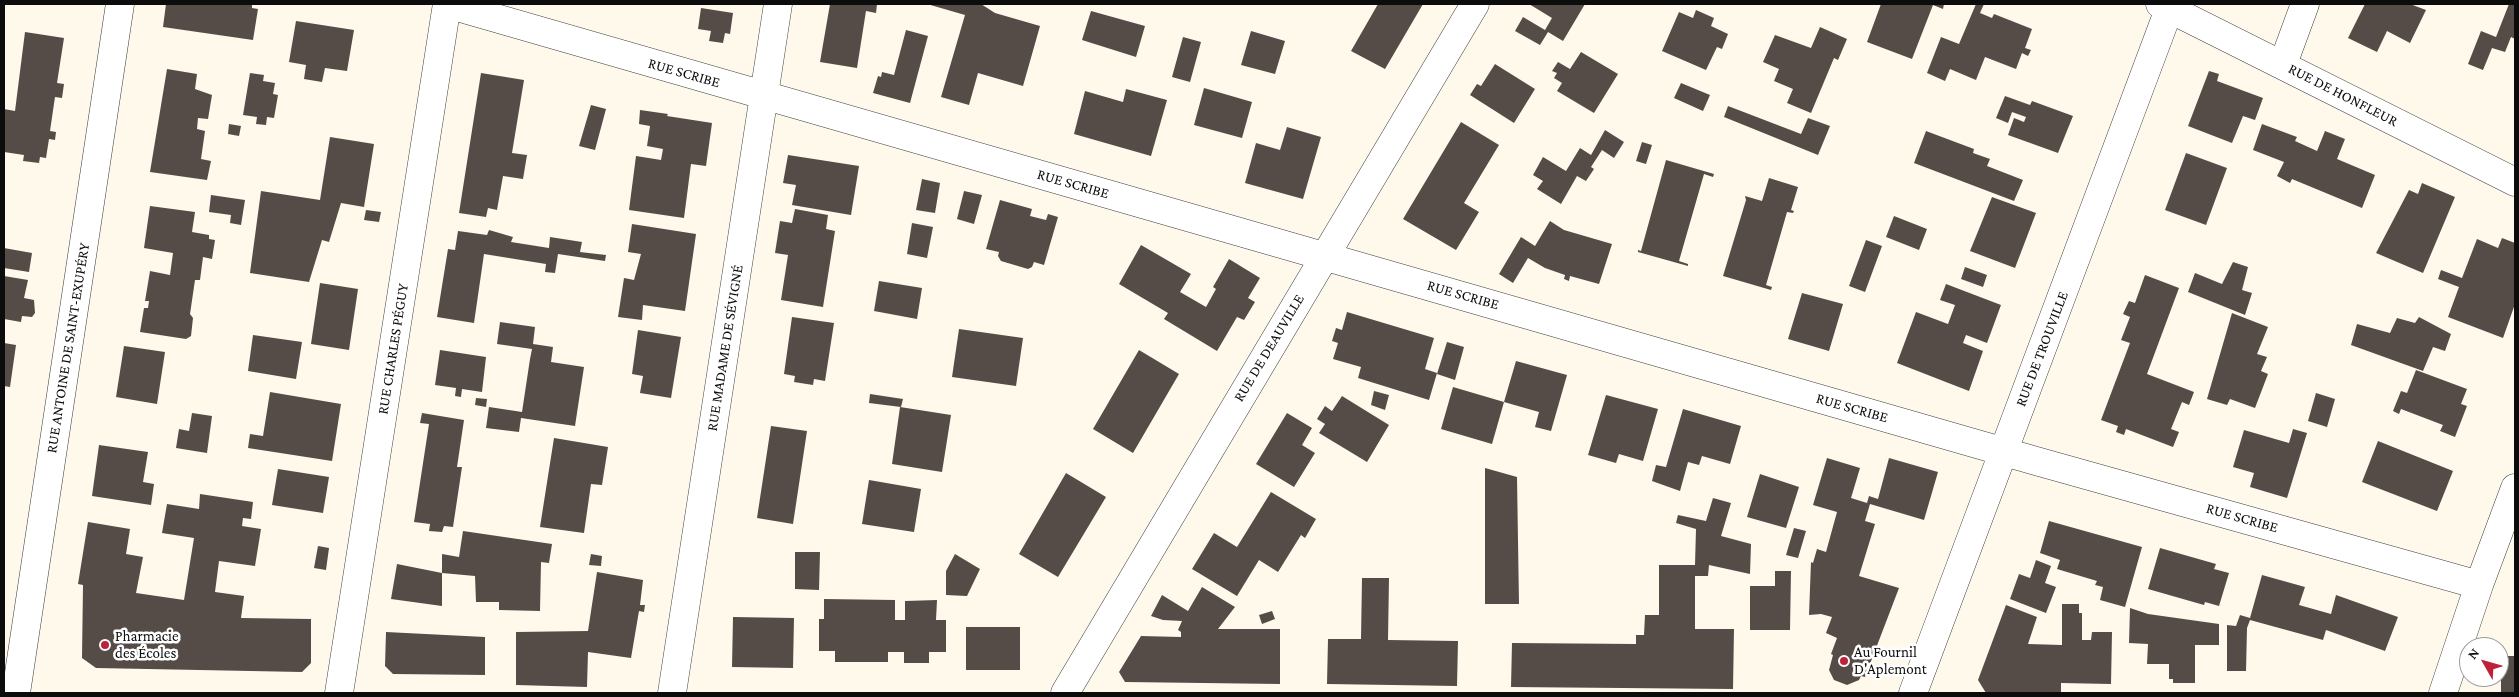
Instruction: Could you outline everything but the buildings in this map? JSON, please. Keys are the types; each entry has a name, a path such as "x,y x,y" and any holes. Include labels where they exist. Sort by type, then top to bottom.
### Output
{"street":[{"name":"RUE ANTOINE DE SAINT-EXUPÉRY","path":"16,693 120,4"},
{"name":"RUE SCRIBE","path":"447,4 2003,451 2479,585"},
{"name":"RUE CHARLES PÉGUY","path":"339,693 447,4"},
{"name":"RUE MADAME DE SÉVIGNÉ","path":"672,693 778,4"},
{"name":"RUE DE DEAUVILLE","path":"1065,693 1080,664 1475,4"},
{"path":"2283,64 2304,4"},
{"name":"RUE DE HONFLEUR","path":"2167,5 2515,182"},
{"name":"RUE DE TROUVILLE","path":"1913,693 2167,5"},
{"path":"2443,693 2479,585 2515,488"}],"place":[{"name":"Pharmacie des Écoles","path":"105,645"},
{"name":"Au Fournil D'Aplemont","path":"1844,661"}]}
